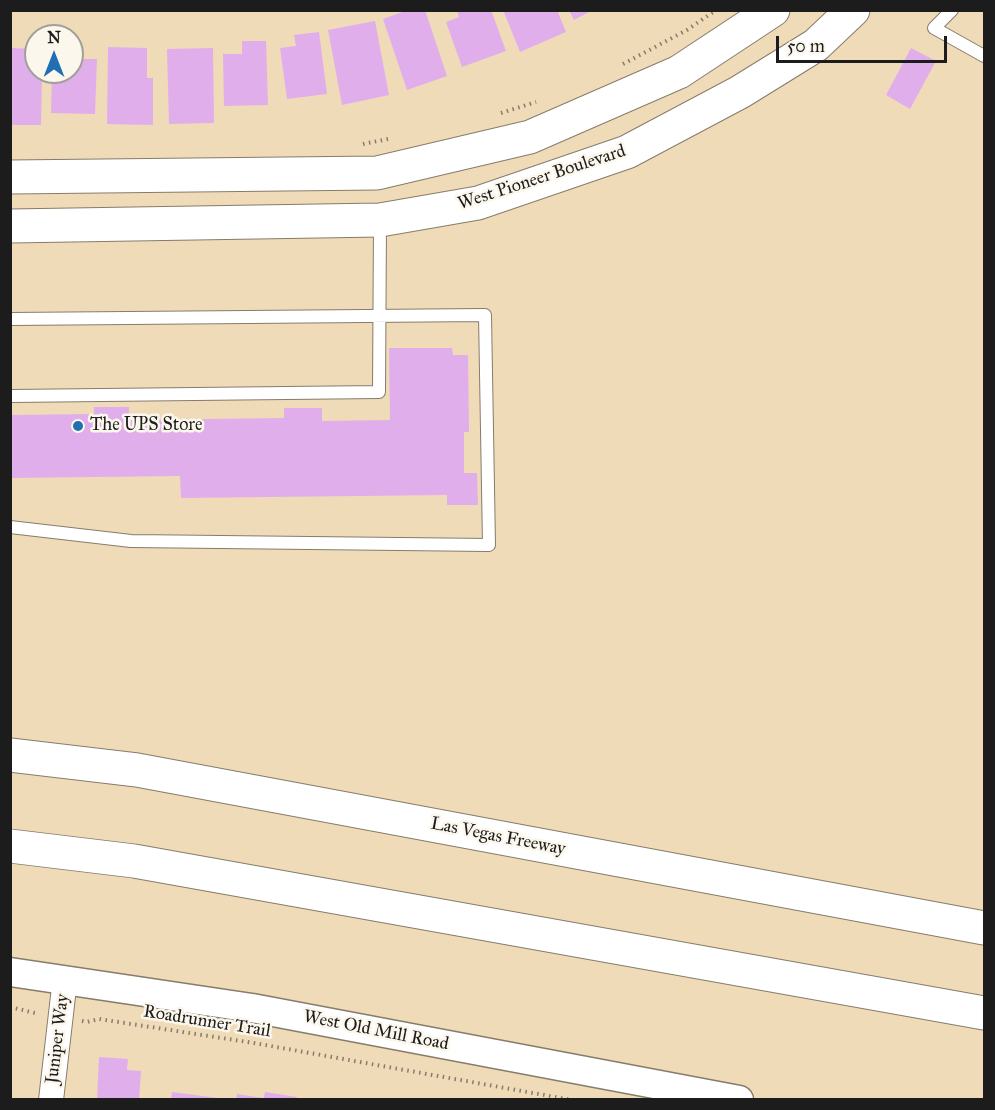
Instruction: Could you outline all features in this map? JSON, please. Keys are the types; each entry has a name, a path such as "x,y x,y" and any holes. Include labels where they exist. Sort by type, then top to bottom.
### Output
{"main road":[{"path":"10,177 377,173 530,137 679,72 773,10"},
{"name":"West Pioneer Boulevard","path":"10,226 380,220 478,203 627,153 740,92 816,45 853,10"},
{"name":"Las Vegas Freeway","path":"10,755 137,770 984,928"},
{"path":"10,846 134,861 984,1012"}],"street":[{"name":"West Old Mill Road","path":"10,972 252,1008 739,1100"},
{"name":"Juniper Way","path":"51,1100 65,979"}],"lane":[{"path":"952,10 934,28 984,56"},
{"path":"10,396 380,392 380,220"},
{"path":"10,319 485,315 489,545 131,541 10,527"}],"path":[{"path":"616,68 687,30 716,10"},
{"path":"497,114 541,100"},
{"path":"353,144 398,138"},
{"path":"10,1007 29,1012"},
{"name":"Roadrunner Trail","path":"87,1022 99,1019 254,1042 572,1100"}],"building":[{"path":"408,10 425,10 447,76 407,90 383,19"},
{"path":"457,10 491,10 506,51 462,67 446,22 459,17"},
{"path":"503,10 557,10 566,32 520,52"},
{"path":"569,10 593,10 574,20"},
{"path":"375,21 389,95 342,105 328,30"},
{"path":"319,32 327,94 287,99 280,48 296,46 294,35"},
{"path":"242,41 266,41 268,105 224,106 223,54 242,54"},
{"path":"108,47 147,48 147,78 153,78 153,125 107,124"},
{"path":"10,48 24,49 24,84 42,84 41,125 10,125"},
{"path":"213,48 214,123 169,124 167,49"},
{"path":"911,48 936,61 910,109 886,95"},
{"path":"84,59 97,59 95,114 51,113 52,84 84,84"},
{"path":"389,348 452,348 453,355 468,355 469,432 464,432 464,473 477,473 478,505 447,505 447,495 181,498 180,476 10,478 10,415 94,414 94,407 129,407 129,420 284,418 284,408 322,408 322,421 390,420"},
{"path":"99,1057 128,1059 127,1070 141,1071 139,1100 97,1100"},
{"path":"172,1092 218,1098 218,1100 171,1100"},
{"path":"265,1092 297,1097 296,1100 263,1100"},
{"path":"237,1094 263,1098 263,1100 236,1100"}],"place":[{"name":"The UPS Store","path":"78,426"}]}
